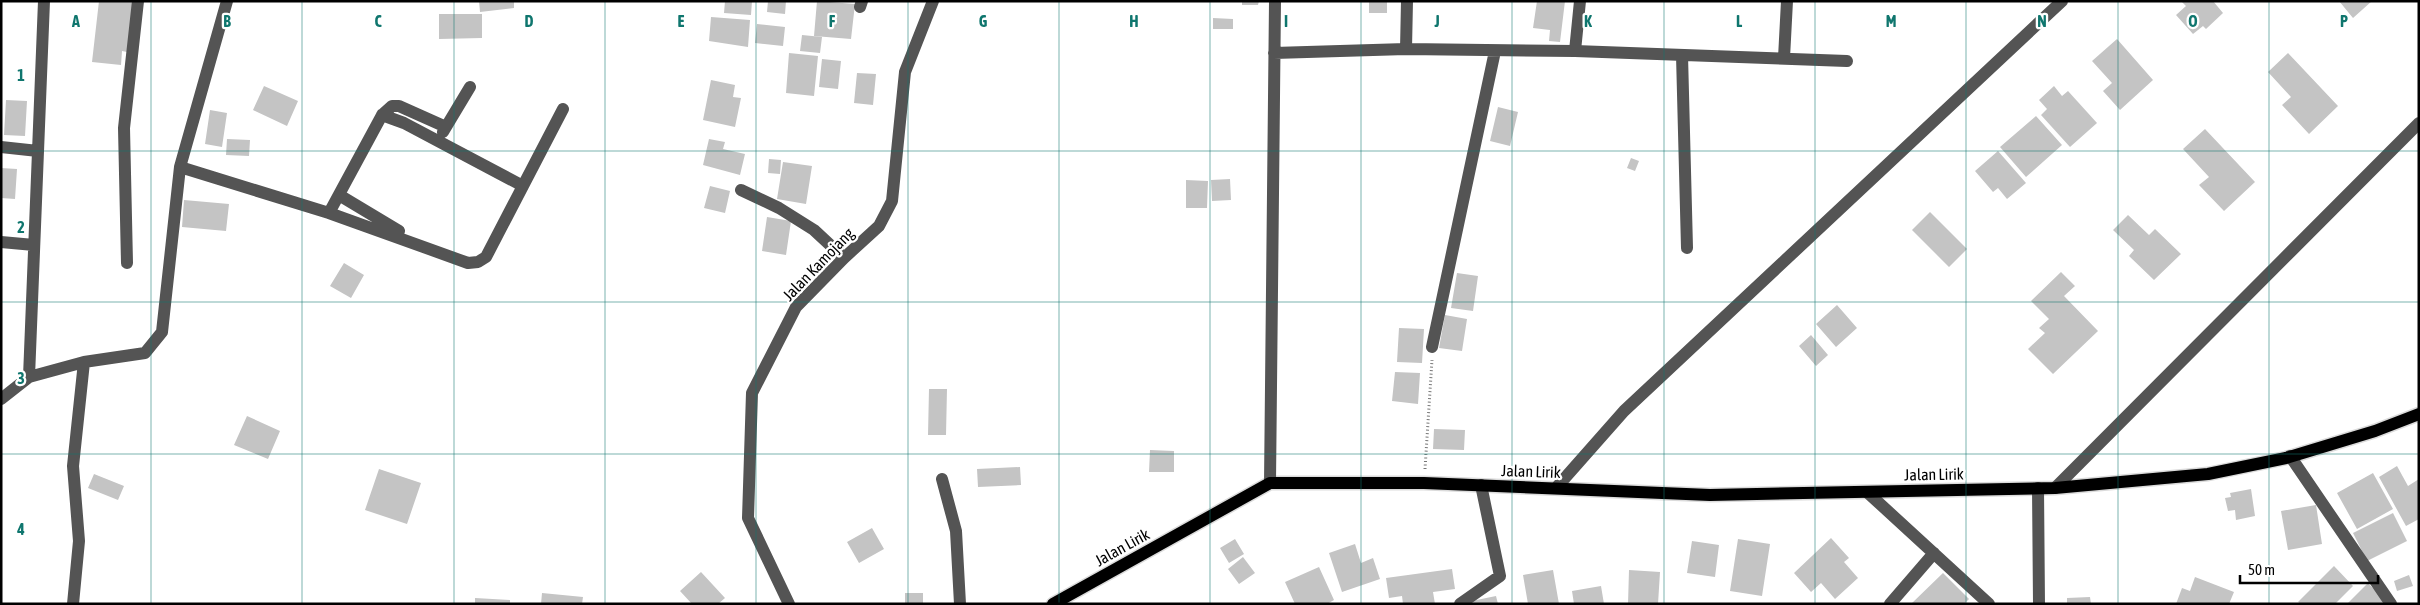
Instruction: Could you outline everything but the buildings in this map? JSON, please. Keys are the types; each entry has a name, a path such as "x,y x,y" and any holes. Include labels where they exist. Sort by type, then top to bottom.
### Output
{"main road":[{"name":"Jalan Lirik","path":"1053,604 1270,483 1424,483 1710,495 2055,488 2208,474 2290,456 2375,431 2419,414"}],"street":[{"path":"29,377 44,1"},
{"path":"127,263 124,128 138,1"},
{"path":"1,399 29,377 84,362 145,353 162,332 180,167 228,1"},
{"name":"Jalan Kamojang","path":"789,604 748,518 752,393 796,307 844,258 879,226 892,201 905,72 933,1"},
{"path":"1270,483 1275,1"},
{"path":"1406,49 1407,1"},
{"path":"1575,51 1580,1"},
{"path":"1784,58 1786,1"},
{"path":"1556,488 1624,411 2062,1"},
{"path":"1274,53 1406,49 1575,51 1847,61"},
{"path":"1432,347 1496,51"},
{"path":"1682,55 1687,248"},
{"path":"438,140 470,87"},
{"path":"329,213 382,114 392,106 399,106 446,127"},
{"path":"180,167 329,213 468,262 478,262 486,257 564,109"},
{"path":"382,114 438,140 523,186"},
{"path":"2055,488 2419,123"},
{"path":"1,147 38,151"},
{"path":"742,190 779,208 814,230 844,258"},
{"path":"339,195 421,245"},
{"path":"1,242 34,245"},
{"path":"73,604 79,541 73,466 84,362"},
{"path":"2290,456 2391,604"},
{"path":"942,478 956,531 960,604"},
{"path":"1460,604 1500,576 1481,485"},
{"path":"2038,488 2039,604"},
{"path":"1867,492 1989,604"},
{"path":"1890,604 1934,553"}],"path":[{"path":"1424,483 1432,347"}]}
